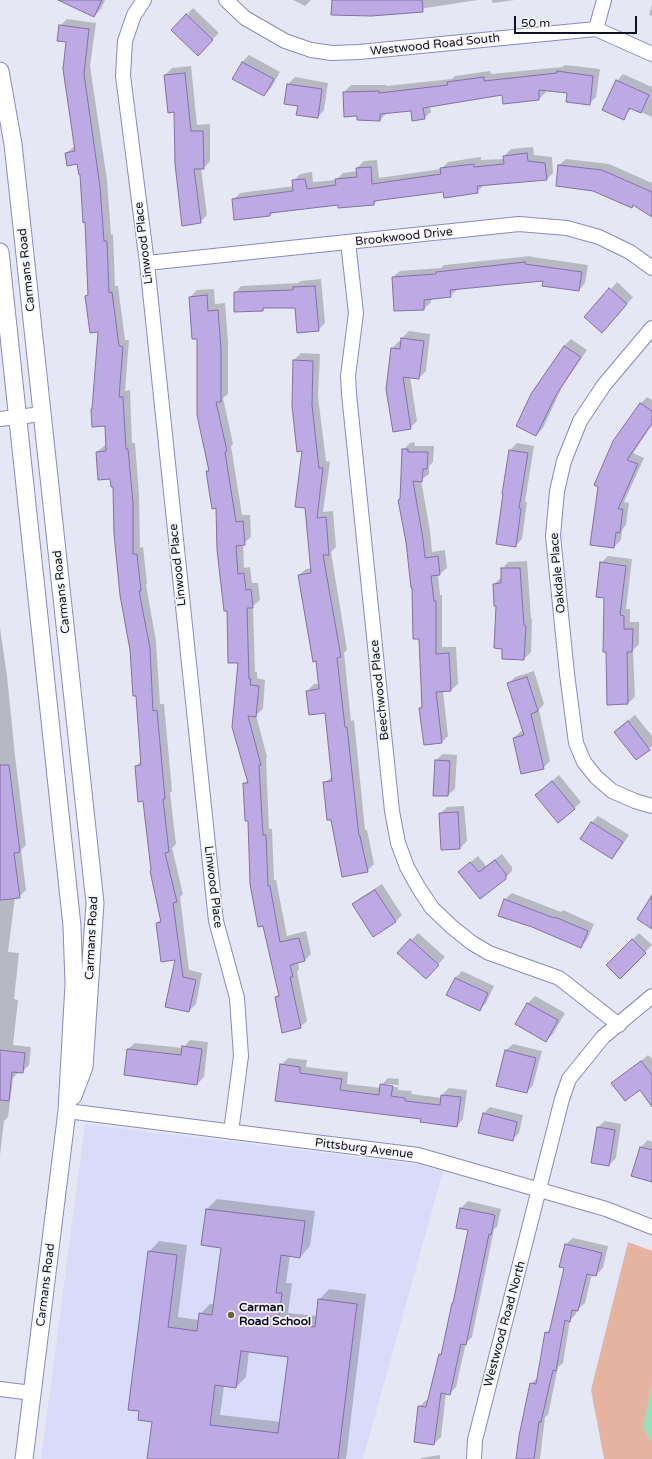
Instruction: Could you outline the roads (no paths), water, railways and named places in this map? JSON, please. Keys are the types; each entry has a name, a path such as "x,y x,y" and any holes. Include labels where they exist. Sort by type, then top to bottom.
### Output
{"street":[{"name":"Linwood Place","path":"144,0 134,15 125,41 123,76 147,264 216,921 237,998 241,1056 231,1132"},
{"name":"Westwood Road South","path":"226,0 245,18 285,41 311,50 359,52 596,29 652,54"},
{"path":"596,29 604,0"},
{"name":"Carmans Road","path":"0,72 13,144 95,903 84,1067 67,1111"},
{"name":"Brookwood Drive","path":"147,264 519,224 567,228 599,237 630,252 652,268"},
{"name":"Beechwood Place","path":"348,242 356,314 348,376 349,394 392,810 398,843 407,867 418,887 432,908 452,927 472,943 490,953 559,978 618,1025"},
{"name":"Carmans Road","path":"0,252 72,926 74,984 67,1111 24,1459"},
{"name":"Oakdale Place","path":"652,328 604,385 580,421 564,461 557,491 553,536 566,674 576,743 584,762 596,777 612,791 635,801 652,806"},
{"path":"0,419 42,414"},
{"path":"540,1189 562,1099 570,1079 603,1037 652,996"},
{"name":"Pittsburg Avenue","path":"67,1111 418,1155 606,1209 652,1226"},
{"name":"Westwood Road North","path":"474,1459 475,1440 540,1189"},
{"path":"0,1389 32,1393"}],"place":[{"name":"Carman Road School","path":"231,1315"}]}
